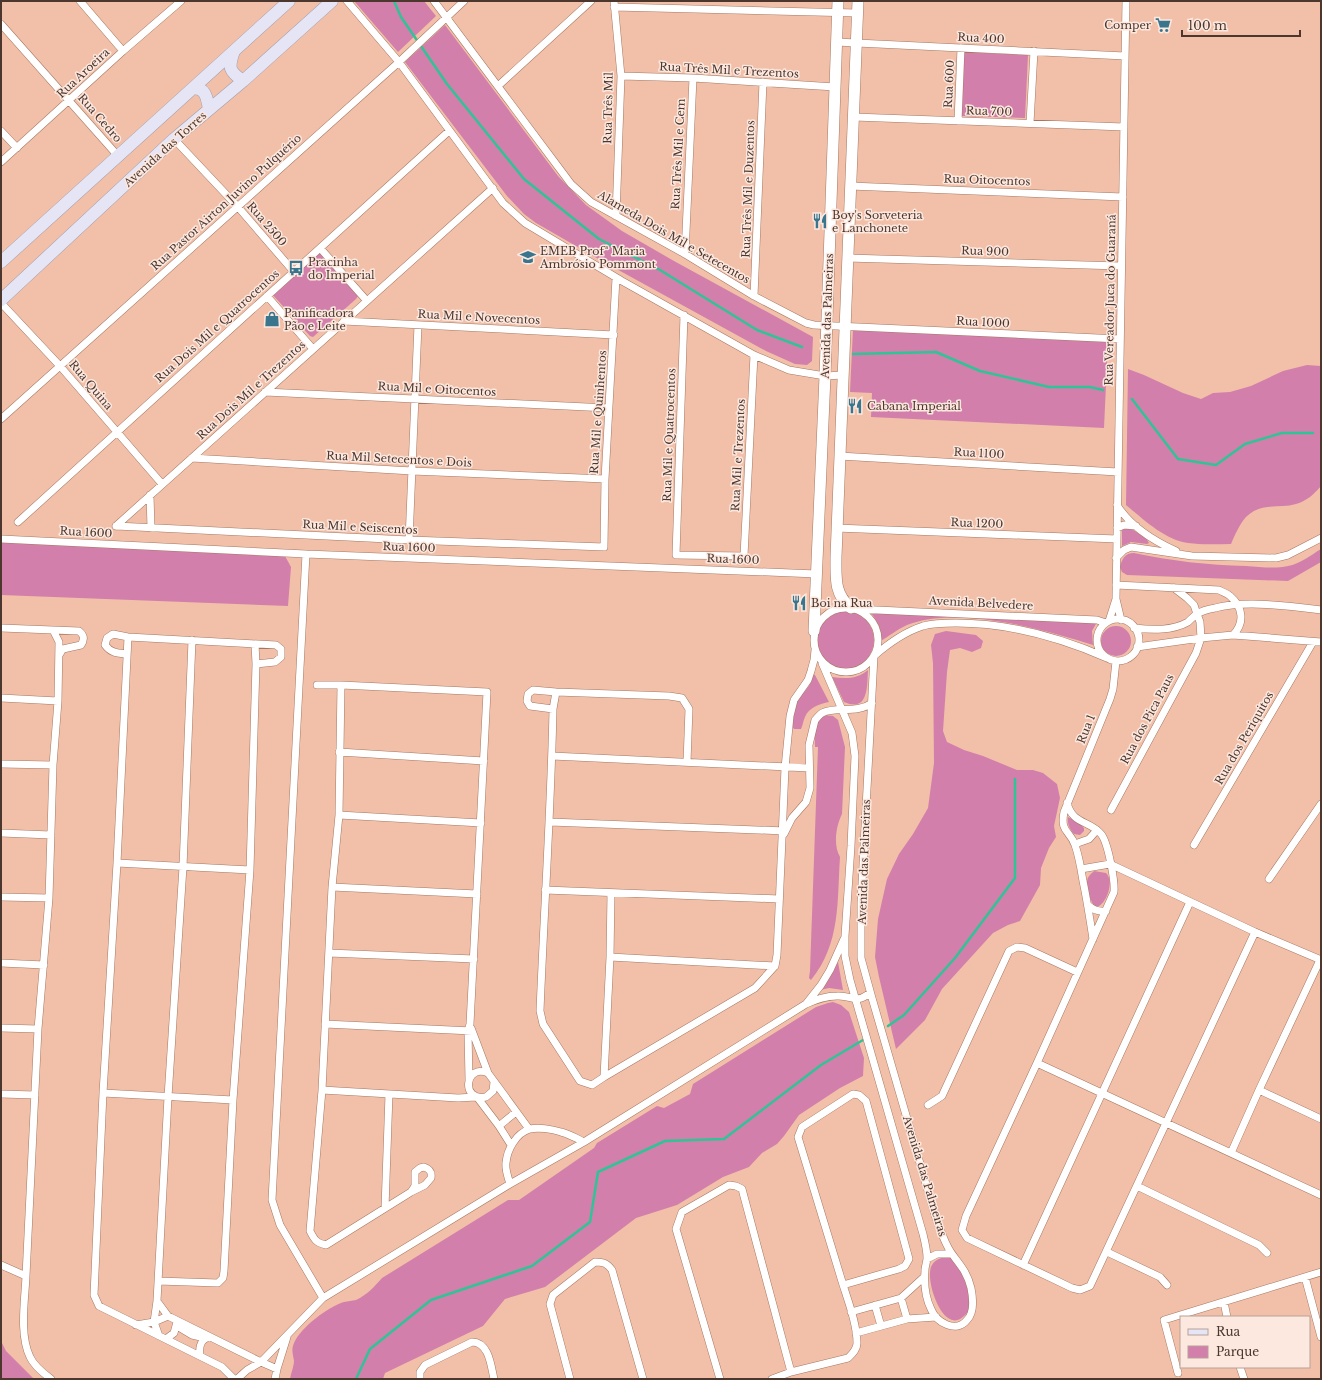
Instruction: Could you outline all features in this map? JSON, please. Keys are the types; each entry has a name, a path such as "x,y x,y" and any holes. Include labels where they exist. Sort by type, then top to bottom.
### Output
{"main road":[{"path":"1,262 289,1"},
{"name":"Avenida das Torres","path":"1,300 174,139 243,81 332,1"},
{"path":"234,51 230,63 231,69 234,74 243,81"},
{"path":"192,89 202,89 205,93 209,109"}],"street":[{"path":"80,1 123,51"},
{"path":"347,1 399,62 503,202 524,223 616,278 754,355 789,370 825,376 843,375"},
{"name":"Alameda Dois Mil e Setecentos","path":"434,1 571,184 591,202 685,254 754,296 806,323 845,326"},
{"name":"Rua Pastor Airton Juvino Pulquério","path":"1,419 399,62 464,1"},
{"path":"498,86 592,1"},
{"name":"Avenida das Palmeiras","path":"814,631 827,325 838,1"},
{"name":"Avenida das Palmeiras","path":"853,608 841,598 838,589 836,574 836,528 858,1"},
{"name":"Rua Vereador Juca do Guaraná","path":"1121,620 1116,599 1116,558 1126,1"},
{"name":"Rua Aroeira","path":"1,162 177,2"},
{"path":"614,4 857,13"},
{"name":"Rua Três Mil","path":"614,4 621,76 616,216"},
{"name":"Rua Cedro","path":"1,24 70,100 118,156"},
{"name":"Rua 400","path":"836,42 1125,56"},
{"name":"Rua 600","path":"958,121 961,48"},
{"path":"1030,124 1034,51"},
{"name":"Rua Três Mil e Trezentos","path":"621,76 693,78 835,87"},
{"name":"Rua Três Mil e Cem","path":"685,254 693,78"},
{"name":"Rua Três Mil e Duzentos","path":"754,296 763,82"},
{"name":"Rua 700","path":"854,117 1124,127"},
{"path":"1,131 17,148"},
{"name":"Rua Dois Mil e Quatrocentos","path":"18,522 449,131"},
{"name":"Rua 2500","path":"174,139 238,206 294,272"},
{"name":"Rua Oitocentos","path":"850,186 1122,197"},
{"name":"Rua Dois Mil e Trezentos","path":"116,526 493,188"},
{"path":"320,248 367,301"},
{"name":"Rua 900","path":"847,258 1121,266"},
{"name":"Rua Mil e Quinhentos","path":"604,547 608,408 614,335 616,278"},
{"path":"267,296 313,349"},
{"name":"Rua Quina","path":"1,303 60,366 162,484"},
{"name":"Rua Mil e Quatrocentos","path":"684,316 676,555 744,556"},
{"name":"Rua Mil e Novecentos","path":"344,321 614,335"},
{"path":"409,540 418,325"},
{"name":"Rua 1000","path":"845,326 1120,339"},
{"name":"Rua Mil e Trezentos","path":"744,556 754,355"},
{"name":"Rua Mil e Oitocentos","path":"265,392 608,408"},
{"name":"Rua 1100","path":"839,456 1118,472"},
{"name":"Rua Mil Setecentos e Dois","path":"192,458 412,471 605,479"},
{"path":"150,495 151,528"},
{"path":"1117,505 1126,518 1136,526 1165,545 1192,556 1280,557 1295,552 1321,538"},
{"path":"819,511 830,511 837,513"},
{"path":"1117,528 1124,525 1136,526"},
{"name":"Rua Mil e Seiscentos","path":"116,526 409,540 604,547"},
{"name":"Rua 1200","path":"836,528 1117,540"},
{"name":"Rua 1600","path":"1,539 306,554 817,574"},
{"path":"1116,558 1124,550 1132,547 1186,554"},
{"path":"306,554 272,1200 280,1226 323,1298"},
{"path":"1116,585 1218,590 1230,596 1240,612 1241,620 1239,629 1234,635"},
{"path":"1174,588 1194,605 1200,622 1201,638"},
{"name":"Rua Vereador Juca do Guaraná","path":"1108,622 1116,599"},
{"path":"1134,628 1152,630 1173,628 1187,622 1197,614 1215,608 1236,605 1284,605 1321,610"},
{"path":"853,608 867,616 876,628 878,642 874,656 866,665 852,672 843,673 835,671 822,663 815,650 813,640 814,631 824,616 832,610 853,608"},
{"name":"Avenida Belvedere","path":"853,608 1097,620 1108,622"},
{"path":"1121,620 1126,621 1134,628 1138,641 1137,647 1129,658 1116,661 1107,658 1098,648 1097,641 1101,628 1108,622 1121,620"},
{"name":"Avenida Belvedere","path":"874,656 898,637 912,630 940,623 968,623 1028,631 1078,645 1107,658"},
{"path":"1,628 79,631 84,638 82,645 63,649 59,655"},
{"path":"52,1379 41,1371 30,1357 24,1334 38,1029 49,898 53,765 58,700 60,642 53,630"},
{"path":"127,654 109,650 105,645 107,638 112,634 128,637 276,645 281,649 281,658 275,662 256,664"},
{"path":"1137,647 1234,635 1321,642"},
{"path":"128,637 117,863 103,1094 94,1296 99,1306 162,1338 200,1355 222,1367 234,1379"},
{"name":"Rua dos Pica Paus","path":"1111,810 1196,653 1201,638"},
{"path":"162,1338 154,1322 157,1301 168,1097 183,867 192,640"},
{"name":"Rua dos Periquitos","path":"1194,845 1313,642"},
{"path":"158,1281 218,1283 223,1278 233,1100 250,870 256,644"},
{"path":"556,692 553,709 550,822 545,890 540,1011 543,1024 580,1081 592,1085 604,1076 755,988 775,966 777,955 783,833 784,768 791,708 794,700 808,680 814,660 815,650"},
{"name":"Avenida das Palmeiras","path":"822,663 852,733 855,756 845,956 855,999 923,1234 927,1258 924,1277 927,1299 936,1317 945,1324 951,1326 960,1325 967,1321 972,1313 973,1301 971,1289 967,1275 944,1240 935,1215 861,958 861,903 874,656"},
{"name":"Rua 1","path":"1075,844 1063,826 1062,820 1067,803 1110,699 1113,689 1116,661"},
{"path":"316,685 487,692 470,1029 469,1088 470,1092 477,1097 499,1126 511,1145"},
{"path":"341,685 339,815 332,887 322,1090 310,1231 314,1240 320,1244 326,1245 411,1192"},
{"path":"553,709 530,706 527,701 528,694 533,690 669,696 682,698 689,709 687,762"},
{"path":"1,698 58,700"},
{"path":"783,833 792,818 806,802 810,788 809,745 814,720 823,713 850,710 867,706 872,703"},
{"path":"339,752 484,761"},
{"path":"552,756 809,768"},
{"path":"1,764 53,765"},
{"path":"1067,803 1071,814 1097,830 1104,838 1115,884 1114,892 966,1216 962,1230 967,1238 1072,1288 1080,1290 1090,1286 1255,932"},
{"path":"1269,879 1321,804"},
{"path":"339,815 481,823"},
{"path":"550,822 783,833"},
{"path":"1093,939 1088,905 1075,844 1089,839 1097,830"},
{"path":"1,833 51,835"},
{"path":"117,863 250,870"},
{"path":"1081,869 1110,864 1255,932 1321,960 1259,1090 1231,1153"},
{"path":"332,887 477,894"},
{"path":"545,890 779,899"},
{"path":"604,1076 610,957 611,893"},
{"path":"1,897 49,898"},
{"path":"1023,1265 1190,902"},
{"path":"1088,905 1097,911 1106,911"},
{"path":"806,1004 821,985 830,970 845,936"},
{"path":"928,1105 942,1096 1009,951 1017,947 1025,948 1077,972"},
{"path":"329,953 474,959"},
{"path":"610,957 775,966"},
{"path":"1,963 44,965"},
{"path":"237,1379 247,1370 261,1362 288,1336 323,1298 510,1184 584,1142 806,1004 824,997 840,996 863,999 870,993"},
{"path":"325,1024 470,1029"},
{"path":"1,1028 38,1029"},
{"path":"470,1029 492,1077 529,1129"},
{"path":"1037,1063 1321,1195"},
{"path":"322,1090 458,1098 486,1096 490,1094 494,1086 492,1077 481,1071 471,1076 469,1080"},
{"path":"458,1098 469,1088"},
{"path":"1259,1090 1321,1119"},
{"path":"1,1094 35,1095"},
{"path":"103,1094 233,1100"},
{"path":"385,1208 389,1094"},
{"path":"772,1379 791,1372 848,1358 854,1352 857,1345 851,1312 798,1137 802,1127 853,1094 859,1095 866,1101 909,1259 905,1266 843,1285"},
{"path":"499,1126 516,1112"},
{"path":"510,1184 506,1164 511,1145 518,1136 529,1129 541,1128 560,1131 584,1142"},
{"path":"720,1379 676,1229 682,1212 729,1185 742,1189 791,1372"},
{"path":"1137,1186 1259,1245 1266,1254"},
{"path":"1107,1252 1160,1277 1167,1285"},
{"path":"927,1258 938,1254 952,1254"},
{"path":"570,1379 550,1304 553,1295 594,1262 603,1262 609,1265 612,1270 643,1379"},
{"path":"1,1265 26,1276"},
{"path":"1178,1373 1164,1320 1321,1272"},
{"path":"851,1312 901,1298 924,1277"},
{"path":"1305,1277 1321,1336"},
{"path":"901,1298 907,1319"},
{"path":"157,1301 168,1316 177,1323 277,1369"},
{"path":"1224,1302 1228,1316"},
{"path":"875,1305 881,1326"},
{"path":"136,1325 154,1322 168,1316"},
{"path":"856,1333 907,1319 936,1317"},
{"path":"162,1338 174,1333 177,1323"},
{"path":"276,1379 277,1369 288,1336"},
{"path":"200,1355 202,1341 208,1337"},
{"path":"420,1379 420,1372 425,1365 475,1342 481,1344 486,1350 494,1379"},
{"path":"1240,1368 1244,1379"}],"green space":[{"path":"354,1 424,1 436,16 398,52"},
{"path":"445,25 558,176 586,205 622,231 813,337 812,361 807,365 795,364 766,351 602,261 536,223 524,214 507,196 405,62"},
{"path":"963,52 1028,55 1025,118 961,116"},
{"path":"318,251 358,296 313,337 310,336 271,293"},
{"path":"853,329 1108,341 1104,428 871,417 872,393 850,392"},
{"path":"1307,365 1321,366 1321,486 1310,497 1296,504 1258,509 1252,512 1241,523 1231,544 1199,544 1179,541 1155,528 1126,505 1128,369 1183,393 1201,399 1213,393 1230,392 1251,386 1283,371"},
{"path":"1123,528 1130,528 1146,538 1149,543 1131,542 1122,546"},
{"path":"1,540 285,556 291,567 288,606 1,595"},
{"path":"1321,549 1321,562 1288,581 1127,575 1122,572 1120,567 1124,557 1128,554 1134,553 1204,564 1278,567 1297,563"},
{"path":"845,611 856,613 869,624 872,629 874,640 872,651 861,664 856,667 845,669 834,667 821,656 818,651 816,640 818,629 829,616 834,613"},
{"path":"871,613 1097,622 1092,631 1093,645 1026,626 974,618 950,617 927,619 907,625 881,641 879,626"},
{"path":"1116,626 1127,630 1131,641 1127,652 1116,656 1105,652 1101,641 1105,630"},
{"path":"946,631 976,635 983,641 981,648 972,652 960,648 950,650 943,731 947,742 1017,770 1033,770 1043,773 1057,784 1060,798 1054,826 1056,837 1049,848 1041,868 1040,885 1020,921 1008,925 993,933 942,989 925,1020 896,1049 875,957 878,919 887,879 899,854 928,808 934,763 933,663 931,645 935,634"},
{"path":"868,670 867,690 862,701 858,704 844,702 832,677 851,678 856,677"},
{"path":"813,674 815,675 829,702 812,708 804,718 801,729 794,729 791,725 795,705 809,685"},
{"path":"824,715 833,716 838,720 845,747 842,814 838,824 836,836 840,857 836,921 833,936 821,966 811,980 809,978 818,747 815,747 815,733 816,725 820,718"},
{"path":"1068,817 1079,823 1084,828 1084,831 1080,835 1074,834 1071,830 1068,824"},
{"path":"1094,871 1106,873 1110,882 1106,898 1100,906 1096,907 1088,892 1087,885 1089,876"},
{"path":"838,962 843,990 829,988 820,990 826,983"},
{"path":"833,1002 841,1005 849,1012 864,1058 863,1076 840,1088 799,1115 777,1144 762,1153 749,1167 723,1177 677,1205 636,1218 545,1287 505,1299 483,1326 385,1373 383,1379 290,1379 294,1363 292,1350 294,1343 309,1324 330,1308 364,1296 382,1278 508,1200 519,1200 594,1148 597,1143 657,1106 664,1108 690,1094 693,1084 816,1007"},
{"path":"945,1257 952,1258 964,1276 969,1291 969,1308 961,1319 957,1320 950,1319 945,1316 937,1303 931,1286 930,1270 932,1265"},
{"path":"1,1341 6,1351 34,1379 1,1379"}],"waterway":[{"path":"394,1 401,17 447,84 524,179 599,239 660,270 757,330 802,347"},
{"path":"853,354 936,352 980,371 1049,387 1090,387 1103,390"},
{"path":"1132,399 1178,459 1216,465 1245,444 1282,433 1313,433"},
{"path":"888,1026 904,1015 955,958 1015,878 1015,779"},
{"path":"356,1379 370,1349 431,1300 532,1266 590,1222 598,1172 665,1141 724,1139 821,1065 863,1040"}],"place":[{"name":"Comper","path":"1163,25"},
{"name":"Boy's Sorveteria e Lanchonete","path":"820,221"},
{"name":"EMEB Profª Maria Ambrósio Pommont","path":"528,257"},
{"name":"Pracinha do Imperial","path":"296,268"},
{"name":"Panificadora Pão e Leite","path":"272,319"},
{"name":"Cabana Imperial","path":"855,406"},
{"name":"Boi na Rua","path":"799,603"}]}
